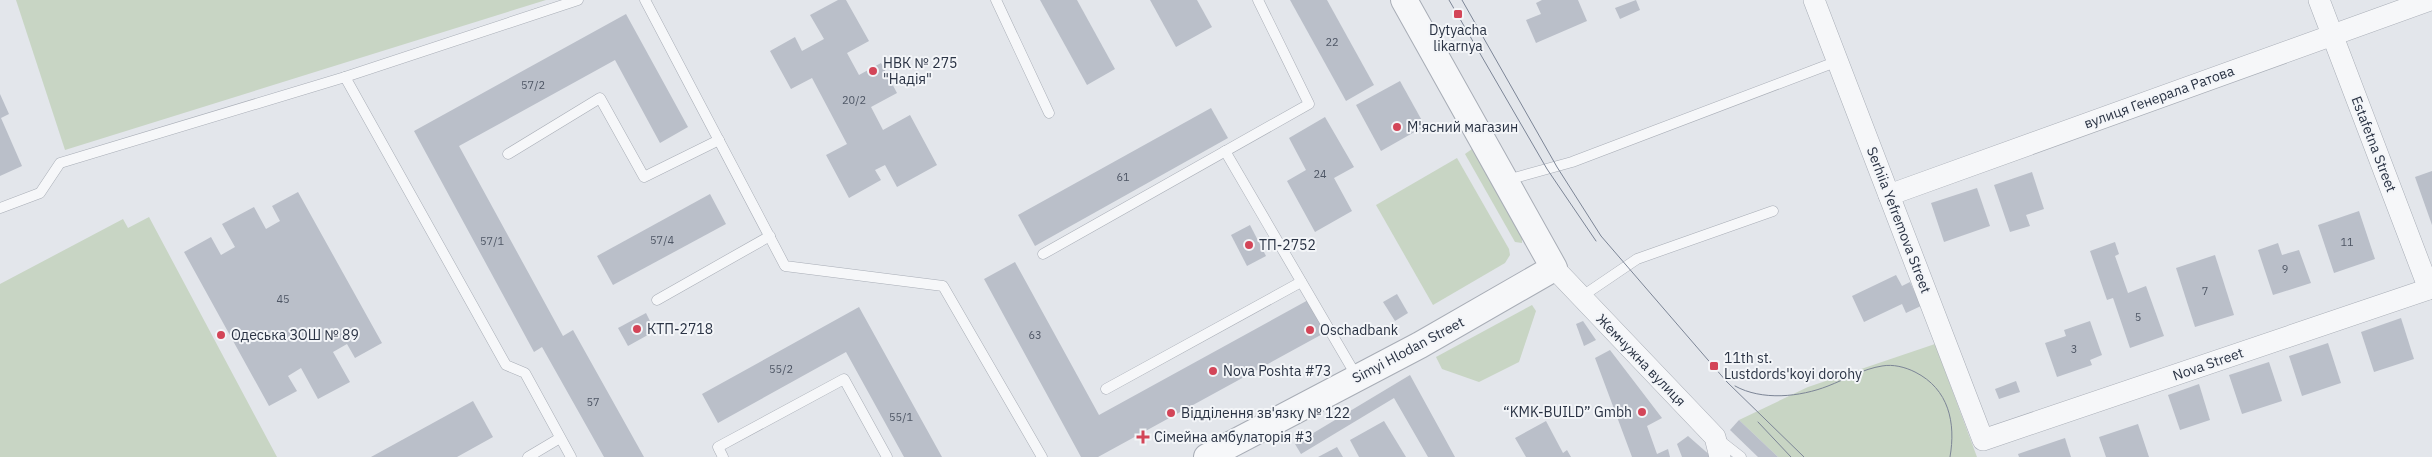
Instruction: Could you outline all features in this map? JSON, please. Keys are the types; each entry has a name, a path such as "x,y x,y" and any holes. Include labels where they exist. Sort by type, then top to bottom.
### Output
{"street":[{"path":"1404,0 1554,268"},
{"name":"Serhiia Yefremova Street","path":"1814,0 1983,440"},
{"name":"Estafetna Street","path":"2319,0 2430,288"},
{"name":"вулиця Генерала Ратова","path":"1889,195 2430,0"},
{"name":"Жемчужна вулиця","path":"1554,268 1718,447"},
{"name":"Simyi Hlodan Street","path":"1207,457 1420,344 1554,268"},
{"name":"Nova Street","path":"1983,440 2430,288"}],"lane":[{"path":"0,208 40,193 60,163 345,77 578,0"},
{"path":"645,0 786,266 943,286 1042,457"},
{"path":"996,0 1049,113"},
{"path":"1042,254 1309,104 1258,0"},
{"path":"1506,180 1572,162 1838,61"},
{"path":"345,77 506,365 525,373 571,457"},
{"path":"508,154 600,98 644,177 719,140"},
{"path":"1225,151 1357,378"},
{"path":"1581,297 1637,260 1773,212"},
{"path":"657,300 770,236"},
{"path":"1106,389 1301,282"},
{"path":"723,457 718,447 844,379 887,457"},
{"path":"528,457 560,438"},
{"path":"1718,447 1741,457"}],"green space":[{"path":"16,0 546,0 65,150"},
{"path":"1472,149 1522,237 1522,243 1515,242 1465,154"},
{"path":"1457,158 1509,249 1510,255 1505,263 1433,305 1376,205"},
{"path":"149,217 277,457 0,457 0,284 123,219 128,228"},
{"path":"1532,305 1536,311 1519,362 1479,382 1442,369 1436,357"},
{"path":"1935,344 1977,457 1778,457 1739,420 1808,387"}],"building":[{"path":"838,0 846,0 869,41 847,53 859,75 881,63 897,93 871,107 883,130 910,115 937,165 897,187 885,165 875,170 881,180 849,198 826,155 847,144 812,78 791,89 770,51 795,37 802,51 824,39 810,15"},
{"path":"1040,0 1077,0 1115,69 1087,85"},
{"path":"1150,0 1197,0 1212,27 1176,47"},
{"path":"1290,0 1327,0 1374,85 1346,101"},
{"path":"1542,0 1578,0 1587,21 1536,43 1526,20 1541,14 1536,3"},
{"path":"1636,0 1640,10 1620,19 1615,8"},
{"path":"626,14 688,127 660,143 615,60 459,146 563,336 573,330 644,457 604,457 542,347 534,352 414,131"},
{"path":"1400,81 1425,126 1381,151 1356,105"},
{"path":"0,94 9,114 1,118 22,166 0,176"},
{"path":"1211,108 1228,138 1035,246 1018,215"},
{"path":"1325,117 1354,167 1334,178 1352,211 1315,232 1287,181 1306,170 1289,138"},
{"path":"2432,171 2432,225 2415,177"},
{"path":"2032,172 2044,209 2026,215 2030,226 2010,232 1994,185"},
{"path":"1977,188 1990,226 1944,242 1931,203"},
{"path":"298,192 382,343 355,358 347,344 333,352 350,382 318,399 301,368 288,376 297,391 269,406 184,252 211,237 221,255 235,247 222,224 254,207 266,229 280,221 272,206"},
{"path":"710,194 726,224 613,285 597,256"},
{"path":"2359,211 2375,259 2334,273 2318,225"},
{"name":"ТП-2752","path":"1250,225 1266,256 1247,266 1231,235"},
{"path":"2115,242 2119,254 2115,256 2128,293 2146,286 2164,336 2130,348 2113,298 2107,300 2090,251"},
{"path":"2278,243 2282,255 2299,250 2311,283 2273,295 2258,250"},
{"path":"2215,255 2234,315 2195,327 2176,268"},
{"path":"1015,262 1099,415 1310,299 1328,331 1098,457 1081,457 984,279"},
{"path":"1896,275 1902,286 1910,282 1921,306 1906,313 1902,304 1864,322 1852,296"},
{"path":"1397,294 1408,313 1395,321 1383,302"},
{"path":"859,307 942,457 904,457 846,352 718,423 702,394"},
{"name":"КТП-2718","path":"646,313 655,331 628,346 618,328"},
{"path":"2401,318 2414,359 2374,372 2361,332"},
{"path":"1583,321 1596,340 1584,346 1576,324"},
{"path":"2090,321 2102,355 2090,360 2092,365 2057,377 2045,343 2066,336 2064,330"},
{"path":"2328,343 2341,383 2302,396 2289,356"},
{"path":"1610,350 1662,418 1647,426 1657,454 1668,449 1670,457 1632,457 1595,358"},
{"path":"2269,362 2282,401 2242,414 2229,375"},
{"path":"1410,375 1455,457 1428,457 1394,398 1301,454 1295,444"},
{"path":"2016,381 2020,392 1999,399 1995,389"},
{"path":"2199,384 2210,420 2180,430 2168,395"},
{"path":"473,401 493,437 457,457 371,457"},
{"path":"1739,420 1778,457 1758,457 1730,430"},
{"path":"1384,421 1406,457 1359,457 1350,440"},
{"path":"1546,421 1563,453 1567,450 1571,457 1526,457 1515,438"},
{"path":"2138,424 2149,457 2106,457 2099,437"},
{"path":"1688,436 1712,457 1682,457 1677,444"},
{"path":"2065,438 2071,457 2019,457 2018,454"},
{"path":"1337,447 1343,457 1318,457"}],"tram line":[{"path":"1449,0 1547,169 1596,241"},
{"path":"1462,0 1557,167 1601,236 1727,382 1804,457"},
{"path":"1735,386 1757,394 1793,395 1817,390 1875,367 1899,366 1927,379 1943,397 1951,420 1952,444 1950,457"},
{"path":"1758,422 1791,457"}],"place":[{"name":"Dytyacha likarnya","path":"1458,14"},
{"name":"НВК № 275 \"Надія\"","path":"873,71"},
{"name":"М'ясний магазин","path":"1397,127"},
{"name":"ТП-2752","path":"1249,245"},
{"name":"КТП-2718","path":"637,329"},
{"name":"Oschadbank","path":"1310,330"},
{"name":"Одеська ЗОШ № 89","path":"221,335"},
{"name":"11th st. Lustdords'koyi dorohy","path":"1714,366"},
{"name":"Nova Poshta #73","path":"1213,371"},
{"name":"“KMK-BUILD” Gmbh","path":"1642,412"},
{"name":"Відділення зв'язку № 122","path":"1171,413"},
{"name":"Сімейна амбулаторія #3","path":"1143,437"}]}
